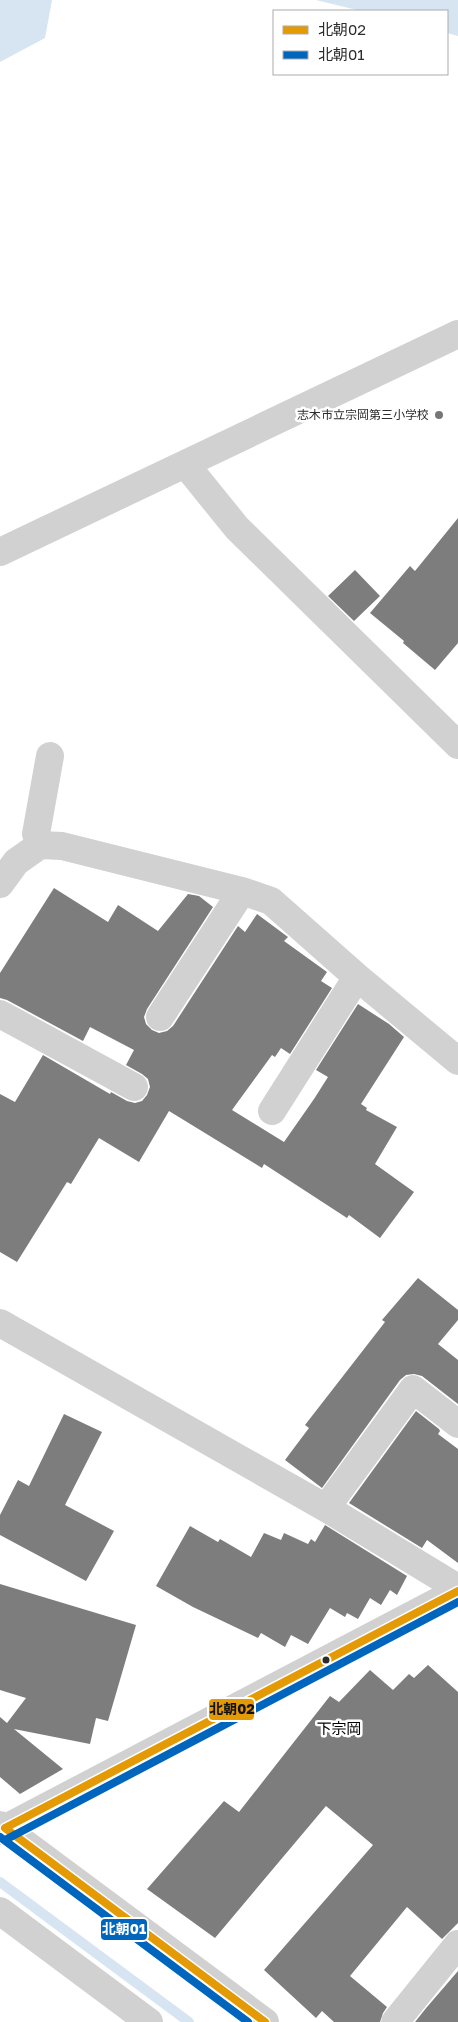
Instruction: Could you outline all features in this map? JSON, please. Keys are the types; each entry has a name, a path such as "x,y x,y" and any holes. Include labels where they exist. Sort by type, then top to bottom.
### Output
{"street":[{"path":"0,552 458,334"},
{"path":"186,465 236,528 458,745"},
{"path":"40,844 36,834 50,756"},
{"path":"0,884 16,862 40,844 62,846 242,891 271,901 357,978 458,1061"},
{"path":"160,1017 242,891"},
{"path":"272,1111 357,978"},
{"path":"0,1014 134,1087"},
{"path":"0,1323 326,1508 458,1590"},
{"path":"326,1508 413,1389 458,1424"},
{"path":"265,2022 2,1828 458,1590"},
{"path":"0,1911 148,2022"},
{"path":"395,2022 458,1944"}],"shaded area":[{"path":"0,0 52,0 45,38 0,62"},
{"path":"316,0 458,0 458,36 448,33 448,10 357,10"}],"building":[{"path":"458,518 458,643 435,670 370,613 410,566 415,571"},
{"path":"355,570 380,596 354,621 328,596"},
{"path":"54,888 108,922 118,905 158,931 188,894 199,896 213,907 147,1009 144,1017 146,1024 152,1030 159,1033 167,1031 173,1026 238,926 245,932 257,914 288,937 284,941 327,972 321,981 332,988 290,1054 281,1048 275,1057 272,1055 232,1110 284,1142 328,1077 316,1070 358,1004 389,1024 404,1037 361,1104 367,1108 366,1110 397,1127 375,1164 414,1192 380,1238 349,1215 347,1218 264,1164 262,1168 169,1111 139,1162 99,1138 71,1184 67,1182 17,1262 0,1252 0,1094 15,1102 43,1055 110,1094 111,1092 127,1101 135,1103 142,1101 150,1087 148,1079 126,1065 134,1050 90,1027 83,1041 0,998 0,973"},
{"path":"418,1278 458,1310 458,1320 438,1344 458,1360 458,1404 422,1376 406,1375 400,1380 322,1488 285,1460 309,1428 305,1425 385,1322 382,1320"},
{"path":"416,1411 439,1429 438,1434 458,1449 458,1563 427,1540 422,1548 349,1503"},
{"path":"64,1414 102,1432 65,1505 114,1531 86,1581 0,1535 0,1515 18,1480 29,1486"},
{"path":"325,1525 407,1576 397,1595 390,1590 381,1605 370,1598 358,1619 347,1613 345,1617 330,1608 308,1644 291,1635 285,1647 261,1633 258,1638 193,1607 156,1586 190,1526 218,1542 220,1539 251,1557 264,1533 281,1540 284,1533 308,1544 311,1539 315,1542"},
{"path":"0,1584 136,1625 108,1721 96,1718 90,1744 14,1729 63,1769 20,1794 0,1777 0,1717 7,1723 26,1698 0,1690"},
{"path":"428,1665 458,1692 458,1923 442,1939 407,1907 350,1976 387,2007 380,2022 334,2022 322,2011 316,2018 264,1970 373,1845 326,1806 215,1938 147,1889 224,1801 239,1812 330,1696 339,1702 370,1670 393,1690 409,1674 414,1678"},
{"path":"458,1971 458,2022 415,2022 427,2007"}],"waterway":[{"path":"0,1882 189,2022"}],"transit line":[{"name":"北朝02","path":"5,1828 458,1591"},
{"name":"北朝01","path":"5,1840 458,1602"},
{"name":"北朝02","path":"5,1828 265,2022"},
{"name":"北朝01","path":"0,1837 248,2022"}],"place":[{"name":"志木市立宗岡第三小学校","path":"439,415"}],"district":[{"name":"下宗岡","path":"339,1729"}]}
